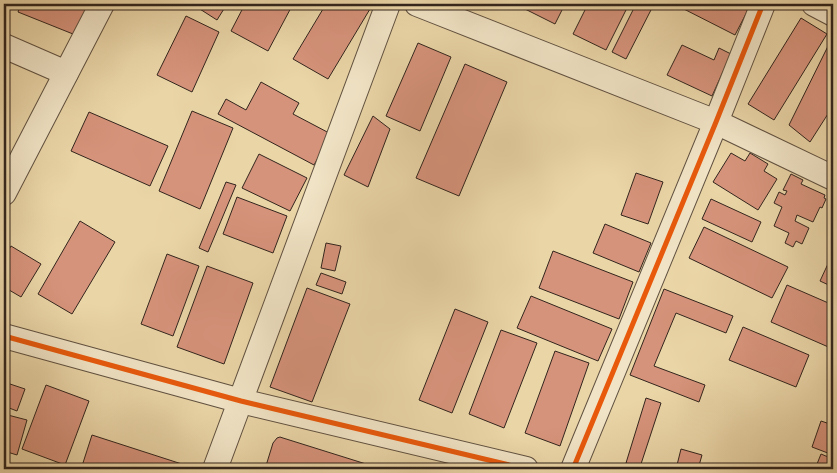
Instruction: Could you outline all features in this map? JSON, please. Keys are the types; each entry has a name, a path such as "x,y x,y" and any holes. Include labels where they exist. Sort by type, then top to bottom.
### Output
{"street":[{"path":"4,193 102,4"},
{"path":"215,469 388,4"},
{"path":"417,4 716,122 833,178"},
{"path":"573,469 763,4"},
{"path":"814,4 833,14"},
{"path":"4,46 66,73"},
{"path":"4,336 241,401 526,469"}],"building":[{"path":"21,4 90,4 78,36 18,12"},
{"path":"192,4 227,4 217,20"},
{"path":"245,4 293,4 268,51 231,31"},
{"path":"326,4 373,4 328,79 293,59"},
{"path":"521,4 565,4 555,24 519,6"},
{"path":"588,4 629,4 606,50 573,34"},
{"path":"636,4 654,4 626,59 612,52"},
{"path":"674,4 751,4 735,35"},
{"path":"186,16 219,32 192,92 157,75"},
{"path":"801,18 827,34 774,120 748,104"},
{"path":"833,36 833,106 810,142 789,125"},
{"path":"418,43 451,57 420,131 386,116"},
{"path":"682,45 714,60 719,48 731,54 712,96 667,75"},
{"path":"465,64 507,82 459,196 416,178"},
{"path":"261,82 299,103 293,114 331,134 314,165 218,114 226,99 246,110"},
{"path":"192,111 233,128 200,209 159,191"},
{"path":"89,112 168,146 150,186 71,151"},
{"path":"373,116 390,129 368,187 344,175"},
{"path":"731,153 745,161 750,153 768,164 764,171 777,179 758,210 713,182"},
{"path":"259,154 307,178 290,211 242,188"},
{"path":"636,173 663,182 648,224 621,215"},
{"path":"791,174 803,180 801,184 825,195 824,198 826,199 813,222 797,215 795,221 809,228 802,244 796,241 793,247 785,243 789,233 774,226 782,207 774,203 779,192 785,195 787,191 783,190"},
{"path":"226,182 236,185 208,252 199,248"},
{"path":"237,197 287,216 273,253 223,234"},
{"path":"711,199 761,222 752,242 702,219"},
{"path":"80,221 115,242 72,314 38,294"},
{"path":"605,224 651,243 639,272 593,253"},
{"path":"704,227 788,267 772,298 689,258"},
{"path":"326,243 341,246 335,271 321,268"},
{"path":"11,246 41,264 21,297 4,287 4,258"},
{"path":"553,251 633,282 619,319 539,288"},
{"path":"833,253 833,287 820,281"},
{"path":"167,254 199,266 173,336 141,324"},
{"path":"207,266 253,283 224,364 177,347"},
{"path":"321,273 346,282 342,294 316,285"},
{"path":"787,285 833,305 833,349 771,322"},
{"path":"307,288 350,304 312,402 270,387"},
{"path":"664,289 733,316 726,333 676,313 654,366 705,385 699,402 630,375"},
{"path":"531,296 612,329 598,361 517,328"},
{"path":"455,309 488,322 452,413 419,400"},
{"path":"743,327 809,355 796,387 729,360"},
{"path":"501,330 537,343 504,428 469,414"},
{"path":"555,351 589,363 560,446 525,433"},
{"path":"4,382 25,389 17,411 4,406"},
{"path":"46,385 89,401 65,465 22,449"},
{"path":"646,398 661,403 640,467 626,463"},
{"path":"4,414 27,420 17,455 4,451"},
{"path":"821,421 833,425 833,455 812,447"},
{"path":"92,435 188,466 187,469 81,469"},
{"path":"280,437 382,469 265,469 273,443"},
{"path":"681,449 702,455 698,469 676,469"},
{"path":"821,454 833,459 833,469 815,469"}],"cycle path":[{"path":"573,469 763,4"},
{"path":"4,336 241,401 526,469"}]}
